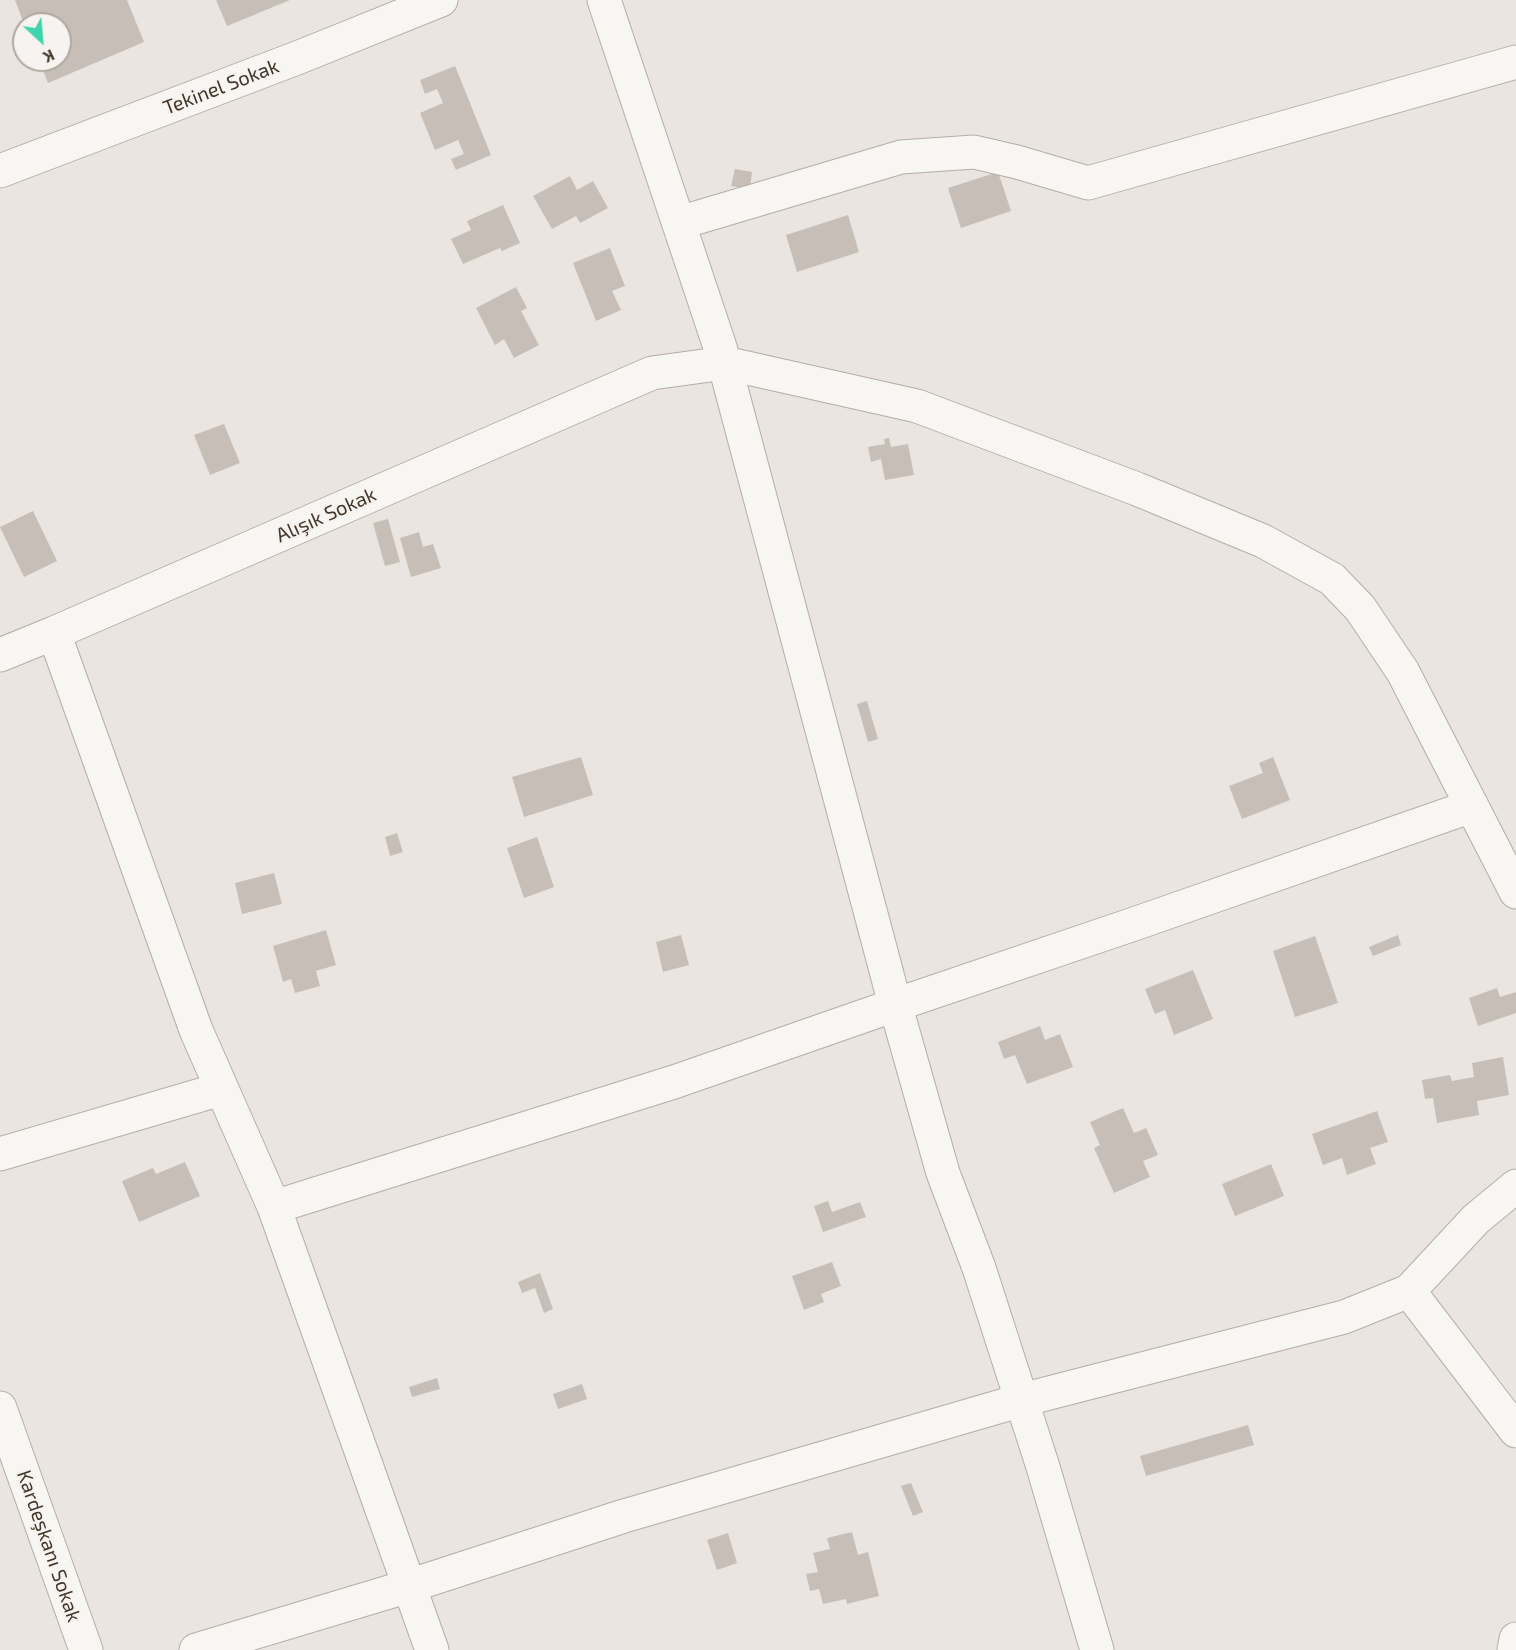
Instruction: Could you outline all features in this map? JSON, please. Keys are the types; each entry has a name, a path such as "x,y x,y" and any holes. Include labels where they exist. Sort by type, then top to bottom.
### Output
{"street":[{"name":"Tekinel Sokak","path":"0,171 297,58 441,0"},
{"path":"604,0 725,363 895,1005 943,1173 979,1268 1022,1400 1097,1650"},
{"path":"679,223 901,157 974,152 1088,183 1516,62"},
{"path":"725,363 917,406 1137,489 1263,541 1332,579 1360,608 1403,672 1516,892"},
{"name":"Alışık Sokak","path":"0,655 652,373 725,363"},
{"path":"54,633 196,1030 274,1207 432,1650"},
{"path":"274,1207 674,1082 1472,806"},
{"path":"0,1154 221,1089"},
{"path":"196,1650 409,1586 624,1516 1022,1400 1344,1317 1409,1291 1476,1219 1516,1186"},
{"path":"1409,1291 1516,1431"},
{"name":"Kardeşkanı Sokak","path":"0,1408 86,1650"},
{"path":"1514,1650 1516,1638"}],"building":[{"path":"15,0 127,0 144,42 48,83 44,72 72,72 72,12 20,12"},
{"path":"216,0 290,0 227,26"},
{"path":"455,66 491,155 456,170 451,159 464,154 458,140 435,150 420,113 443,103 437,89 425,94 420,80"},
{"path":"735,169 752,172 750,189 731,186"},
{"path":"998,172 1011,211 961,228 948,188"},
{"path":"570,176 577,190 593,181 608,208 580,223 576,216 552,229 533,196"},
{"path":"503,205 520,243 502,251 500,248 463,264 451,239 471,230 467,221"},
{"path":"848,215 859,252 797,272 786,235"},
{"path":"610,248 625,286 612,291 621,310 596,321 573,263"},
{"path":"516,287 527,308 521,311 539,345 514,358 504,339 495,345 476,308"},
{"path":"224,424 240,463 210,475 194,435"},
{"path":"889,438 891,447 908,444 914,475 885,480 881,459 871,462 868,447 885,444 884,439"},
{"path":"33,511 57,561 24,577 0,527"},
{"path":"388,519 400,562 385,566 373,523"},
{"path":"419,532 423,547 433,544 441,568 411,577 400,538"},
{"path":"867,701 878,739 868,742 857,704"},
{"path":"581,757 593,795 524,817 512,777"},
{"path":"1273,757 1290,800 1242,819 1229,786 1263,773 1259,763"},
{"path":"397,833 403,852 390,856 385,837"},
{"path":"537,837 554,887 524,898 507,848"},
{"path":"274,873 282,904 242,914 235,883"},
{"path":"326,930 336,965 316,971 320,986 295,993 291,979 283,982 273,946"},
{"path":"681,935 689,965 663,972 656,942"},
{"path":"1398,935 1401,945 1373,956 1369,947"},
{"path":"1315,936 1338,1003 1295,1017 1273,951"},
{"path":"1193,970 1213,1019 1174,1035 1165,1010 1155,1014 1145,989"},
{"path":"1497,988 1500,997 1516,992 1516,1013 1478,1026 1469,998"},
{"path":"1040,1026 1045,1040 1060,1034 1073,1067 1027,1084 1015,1055 1004,1059 998,1042"},
{"path":"1503,1057 1509,1095 1477,1101 1479,1115 1437,1123 1433,1098 1425,1099 1422,1080 1450,1075 1452,1081 1474,1077 1472,1063"},
{"path":"1123,1108 1134,1133 1146,1128 1158,1155 1143,1161 1150,1177 1114,1193 1094,1148 1100,1145 1090,1122"},
{"path":"1377,1111 1388,1142 1370,1148 1376,1164 1347,1175 1342,1158 1323,1165 1312,1134"},
{"path":"185,1162 200,1196 139,1222 122,1181 153,1168 156,1174"},
{"path":"1271,1164 1284,1196 1235,1216 1222,1184"},
{"path":"828,1201 832,1212 860,1202 866,1217 823,1232 814,1206"},
{"path":"832,1262 841,1286 821,1294 824,1302 804,1310 792,1276"},
{"path":"540,1273 553,1309 544,1313 535,1288 522,1293 518,1282"},
{"path":"437,1378 440,1389 412,1397 409,1387"},
{"path":"582,1384 587,1399 558,1409 553,1394"},
{"path":"1248,1425 1254,1445 1146,1476 1140,1456"},
{"path":"911,1483 923,1512 913,1516 901,1486"},
{"path":"852,1532 858,1555 868,1552 879,1596 847,1604 846,1599 823,1604 819,1589 810,1591 806,1574 818,1572 813,1553 830,1549 827,1538"},
{"path":"728,1533 737,1563 717,1570 707,1540"}]}
